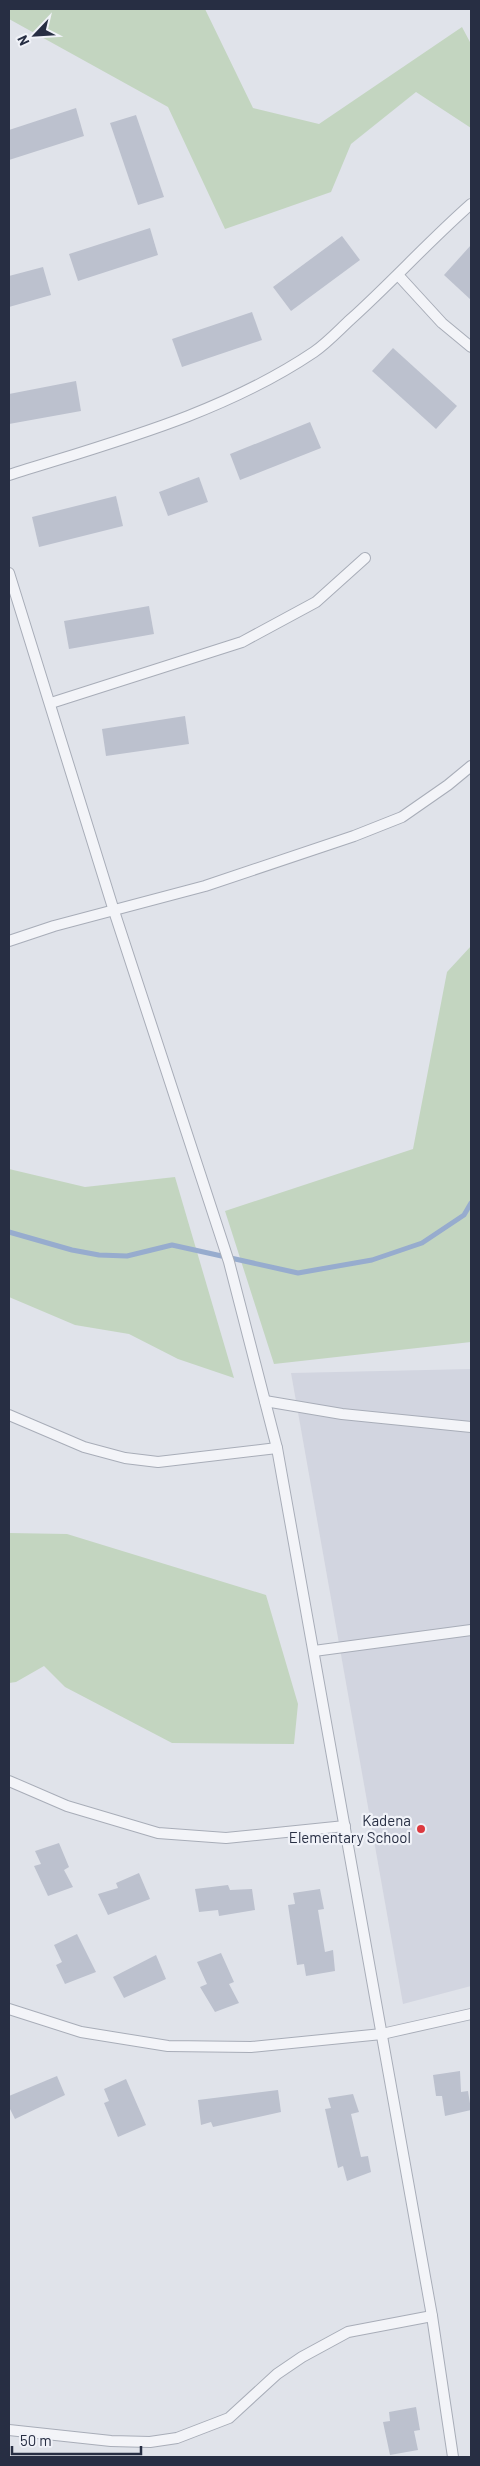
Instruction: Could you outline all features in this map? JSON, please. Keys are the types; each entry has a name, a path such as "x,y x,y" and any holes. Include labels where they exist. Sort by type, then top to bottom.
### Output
{"lane":[{"path":"9,475 192,417 250,389 315,352 398,275 433,237 471,204"},
{"path":"398,275 442,324 471,348"},
{"path":"51,702 242,642 316,602 365,558"},
{"path":"9,573 51,702 114,912 229,1262 277,1448 432,2316 453,2457"},
{"path":"9,941 54,926 114,912 205,886 378,827 402,817 448,785 471,766"},
{"path":"265,1401 342,1414 471,1427"},
{"path":"9,1415 84,1446 125,1458 158,1462 277,1448"},
{"path":"314,1651 471,1630"},
{"path":"9,1780 68,1806 158,1833 226,1838 345,1826"},
{"path":"9,2009 81,2032 168,2046 251,2046 382,2034 471,2014"},
{"path":"9,2430 111,2441 150,2442 177,2438 228,2418 277,2374 302,2357 348,2332 432,2316"}],"shaded area":[{"name":"Kadena Elementary School","path":"471,1369 471,1986 403,2004 291,1373"}],"green space":[{"path":"9,9 205,9 253,108 319,124 462,27 471,44 471,128 416,92 351,144 331,192 225,229 168,107 9,19"},
{"path":"471,946 471,1342 274,1364 225,1211 413,1149 447,972"},
{"path":"9,1169 85,1187 175,1177 234,1378 178,1359 129,1334 75,1325 9,1297"},
{"path":"9,1533 67,1534 266,1595 298,1704 294,1744 172,1743 65,1687 44,1666 16,1682 9,1683"}],"building":[{"path":"76,108 84,136 9,160 9,130"},
{"path":"136,115 164,197 138,205 110,123"},
{"path":"150,228 158,255 78,281 69,254"},
{"path":"342,236 360,260 291,311 273,287"},
{"path":"471,245 471,300 444,275"},
{"path":"43,267 51,295 9,307 9,276"},
{"path":"252,312 262,340 182,367 172,339"},
{"path":"393,348 457,406 436,429 372,371"},
{"path":"76,381 81,411 9,424 9,394"},
{"path":"310,422 321,448 240,480 230,454"},
{"path":"199,477 208,502 168,516 159,492"},
{"path":"116,496 123,526 39,547 32,517"},
{"path":"149,606 154,634 69,649 64,621"},
{"path":"185,716 189,744 106,756 102,729"},
{"path":"59,1843 69,1867 64,1870 73,1887 48,1896 34,1866 41,1864 35,1851"},
{"path":"139,1873 150,1899 108,1915 98,1894 118,1888 116,1883"},
{"path":"228,1885 230,1890 252,1889 255,1910 219,1916 218,1910 199,1912 195,1889"},
{"path":"320,1889 324,1909 318,1910 325,1952 333,1950 335,1971 306,1976 304,1964 297,1965 288,1905 295,1904 293,1893"},
{"path":"77,1934 96,1972 65,1984 56,1965 62,1962 54,1945"},
{"path":"221,1953 234,1982 229,1984 239,2003 215,2012 200,1987 207,1984 197,1962"},
{"path":"156,1955 166,1979 124,1998 113,1977"},
{"path":"460,2071 461,2092 468,2091 471,2110 445,2116 442,2096 436,2096 433,2075"},
{"path":"57,2076 65,2095 15,2119 9,2107 9,2096"},
{"path":"126,2079 146,2125 118,2137 104,2103 109,2101 104,2089"},
{"path":"278,2090 281,2112 213,2127 211,2122 201,2125 198,2100"},
{"path":"353,2094 359,2112 351,2114 361,2157 368,2156 371,2172 347,2181 343,2166 338,2168 325,2109 331,2108 328,2098"},
{"path":"416,2407 420,2430 414,2431 418,2450 390,2455 383,2422 390,2421 389,2412"}],"waterway":[{"path":"9,1232 72,1250 99,1255 127,1256 172,1245 298,1273 372,1260 422,1243 464,1215 471,1203"}],"place":[{"name":"Kadena Elementary School","path":"421,1829"}]}
